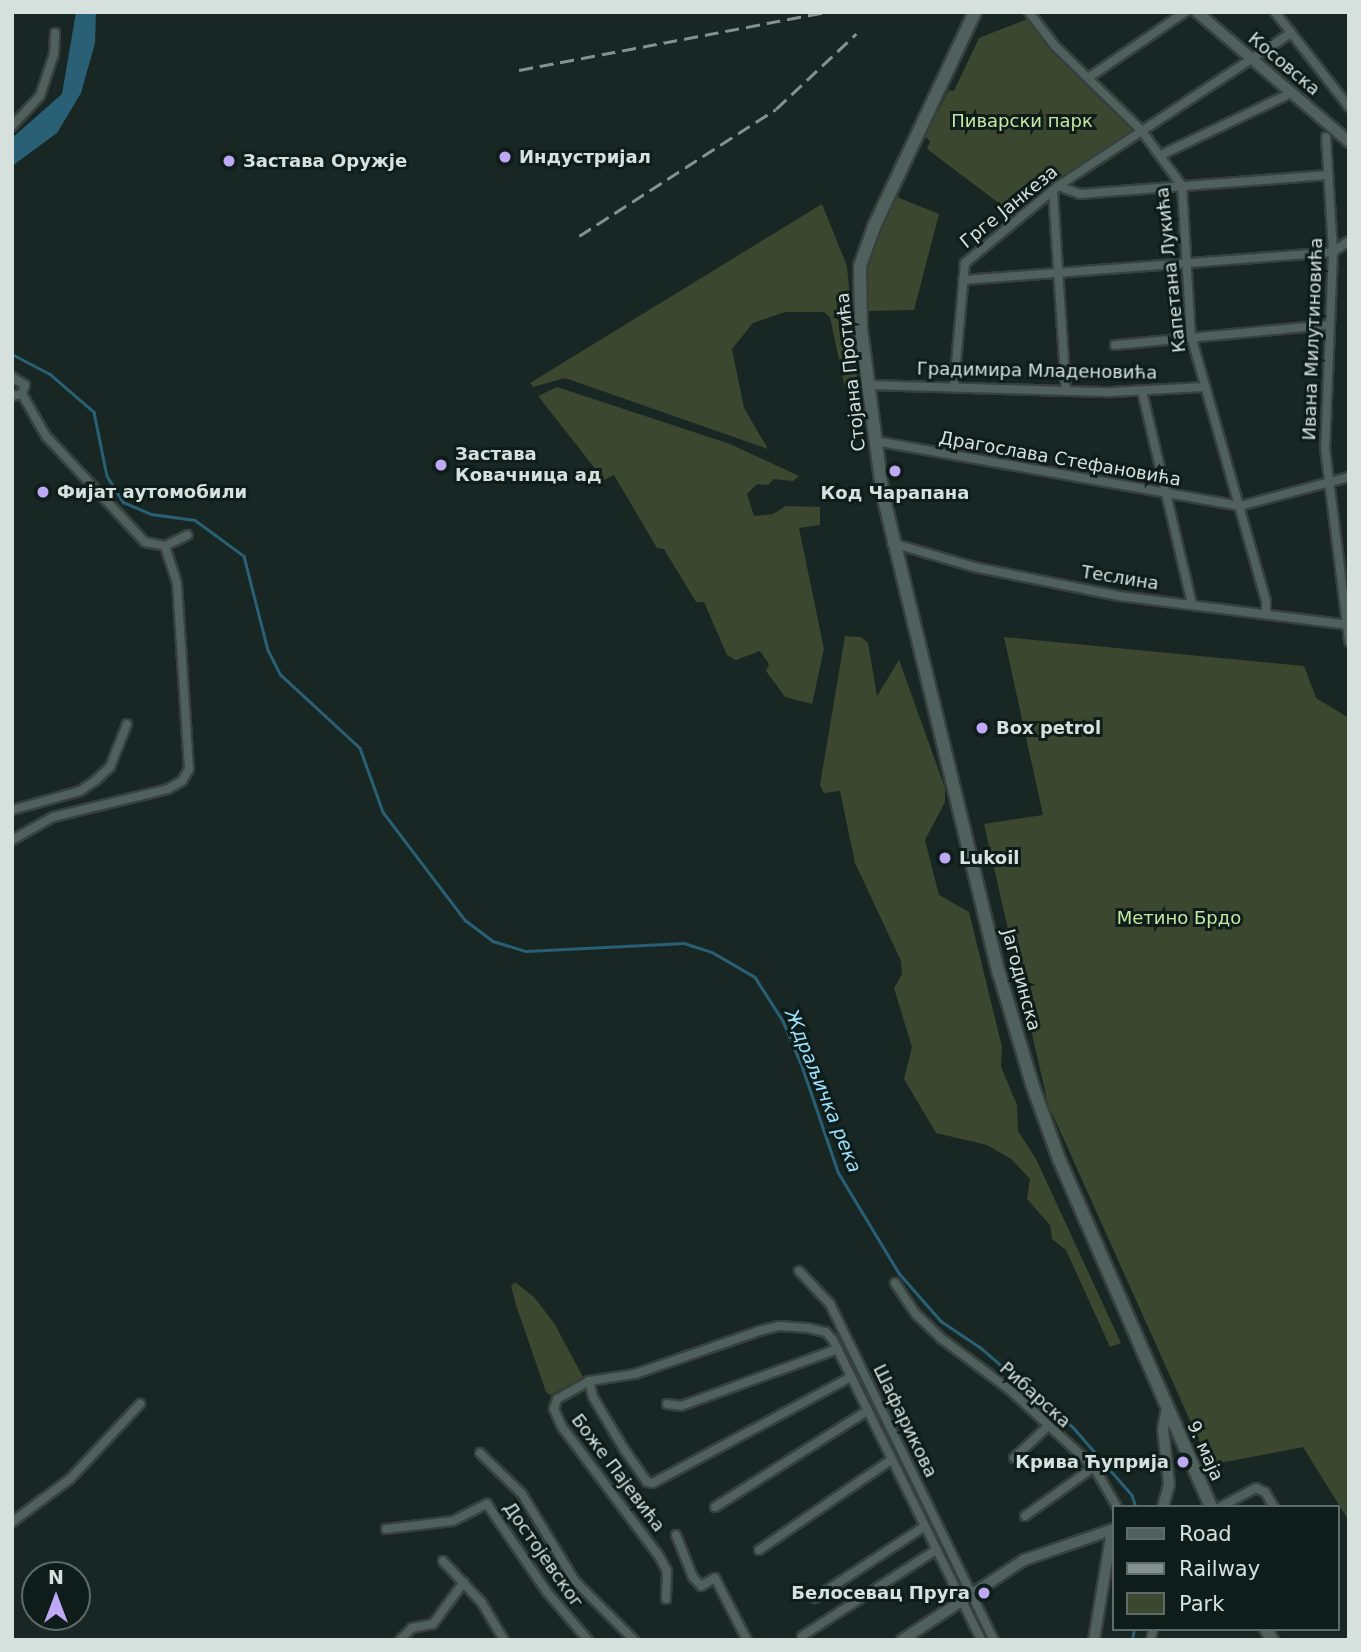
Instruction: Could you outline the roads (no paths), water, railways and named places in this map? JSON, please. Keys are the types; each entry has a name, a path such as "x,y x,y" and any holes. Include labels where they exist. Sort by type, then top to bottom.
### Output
{"main road":[{"name":"Стојана Протића","path":"892,542 875,441 860,312 863,256 975,12"},
{"name":"Јагодинска","path":"892,542 1025,1062 1056,1151 1167,1409"},
{"name":"9. маја","path":"1167,1409 1210,1505"}],"street":[{"name":"Капетана Лукића","path":"1028,12 1088,78 1141,130 1182,186 1191,336 1266,601 1266,614"},
{"path":"1088,78 1185,12"},
{"name":"Косовска","path":"1197,12 1349,142"},
{"path":"1275,12 1349,107"},
{"path":"12,126 30,110 44,88 55,33"},
{"name":"Грге Јанкеза","path":"954,386 965,263 1056,188 1291,33"},
{"path":"1161,155 1291,93"},
{"name":"Ивана Милутиновића","path":"1326,137 1333,252 1324,426 1328,483 1346,591 1349,642"},
{"path":"1066,390 1056,188 1080,194 1328,176"},
{"path":"963,279 1333,252 1349,241"},
{"path":"1115,345 1328,325"},
{"path":"12,377 24,382 17,395 46,436 145,542 165,546 188,535"},
{"name":"Градимира Младеновића","path":"868,385 1142,391 1204,387"},
{"path":"1142,391 1192,604"},
{"name":"Драгослава Стефановића","path":"875,441 1240,506"},
{"path":"1240,506 1349,477"},
{"name":"Теслина","path":"892,542 961,564 1071,587 1347,625"},
{"path":"12,839 53,817 168,789 182,781 189,769 177,583 165,546"},
{"path":"12,810 79,791 95,781 110,767 127,724"},
{"name":"Шафарикова","path":"799,1271 830,1304 994,1640"},
{"name":"Рибарска","path":"895,1283 925,1323 1010,1390 1046,1428 1094,1467 1116,1505"},
{"path":"851,1377 659,1482 647,1482 593,1397 589,1381 635,1374 779,1326 826,1332 838,1349 981,1640"},
{"path":"667,1404 681,1406 838,1349"},
{"name":"Боже Пајевића","path":"589,1381 560,1396 555,1414 659,1556 667,1571 666,1599"},
{"path":"12,1522 71,1479 139,1404"},
{"path":"1164,1505 1169,1490 1163,1429 1167,1409"},
{"path":"715,1507 867,1411"},
{"path":"1014,1458 1046,1428"},
{"path":"480,1453 522,1494 575,1581 634,1640"},
{"path":"759,1550 891,1460"},
{"path":"1025,1516 1094,1467"},
{"path":"1224,1505 1260,1488 1273,1505"},
{"name":"Достојевског","path":"386,1530 453,1521 487,1504 547,1592 588,1640"},
{"path":"815,1598 925,1526"},
{"path":"902,1640 1024,1560 1112,1529"},
{"path":"1094,1640 1112,1532"},
{"path":"676,1535 693,1577 701,1586 715,1578 747,1640"},
{"path":"1092,1535 1102,1539 1107,1550"},
{"path":"802,1636 936,1550"},
{"path":"443,1561 464,1582 504,1640"},
{"path":"400,1640 412,1628 433,1624 464,1582"}],"water":[{"path":"76,12 96,12 95,43 81,93 57,133 12,166 12,138 62,94"}],"waterway":[{"name":"Ждраљичка река","path":"12,354 50,374 94,412 107,476 123,502 151,514 195,520 244,556 268,650 281,675 360,748 383,812 465,920 493,941 526,951 684,943 712,952 755,977 783,1021 802,1066 838,1172 899,1273 941,1321 981,1348 1073,1427 1132,1495 1135,1505"},
{"name":"Ждраљичка река","path":"1132,1640 1134,1631"}],"railway":[{"path":"519,70 825,12"},
{"path":"579,236 776,109 856,34"}],"place":[{"name":"Индустријал","path":"505,157"},
{"name":"Застава Оружје","path":"229,161"},
{"name":"Застава Ковачница ад","path":"441,465"},
{"name":"Код Чарапана","path":"895,471"},
{"name":"Фијат аутомобили","path":"43,492"},
{"name":"Box petrol","path":"982,728"},
{"name":"Lukoil","path":"945,858"},
{"name":"Крива Ћуприја","path":"1183,1462"},
{"name":"Белосевац Пруга","path":"984,1593"}],"park label":[{"name":"Пиварски парк","path":"1022,121"},
{"name":"Метино Брдо","path":"1179,918"}]}
